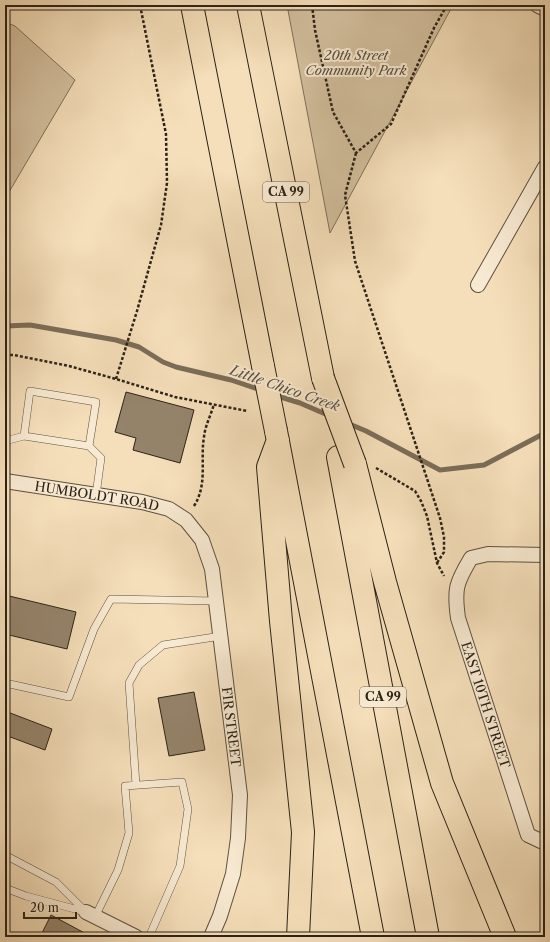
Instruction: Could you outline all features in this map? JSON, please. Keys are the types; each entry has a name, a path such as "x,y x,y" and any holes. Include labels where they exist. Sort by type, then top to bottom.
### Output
{"highway":[{"path":"192,5 277,436 373,937"},
{"name":"CA 99","path":"248,5 323,378 355,462 428,937"},
{"path":"277,436 268,467 281,621 303,832 298,937"},
{"path":"355,462 385,582 442,783 505,937"},
{"path":"482,883 516,937"}],"street":[{"path":"538,5 545,9"},
{"path":"478,285 545,167"},
{"name":"HUMBOLDT ROAD","path":"5,481 142,502 169,509 186,520"},
{"name":"FIR STREET","path":"186,520 202,540 212,569 240,795 238,838 233,874 220,916 211,937"},
{"name":"EAST 10TH STREET","path":"545,555 488,554 471,558 459,578 455,597 458,618 528,835 545,843"},
{"path":"90,914 136,937"}],"lane":[{"path":"24,436 30,391 96,402 89,446"},
{"path":"5,441 24,436 89,446 101,458 96,495"},
{"path":"5,684 69,697 94,629 111,599 216,601"},
{"path":"136,785 129,683 140,665 163,645 221,636"},
{"path":"90,914 118,870 129,833 126,786 182,782 188,809 180,866 149,937"},
{"path":"5,855 56,882 90,914"},
{"path":"5,888 26,896 90,914"}],"path":[{"path":"116,379 161,225 167,183 166,134 140,5"},
{"path":"312,5 315,30 333,112 356,153"},
{"path":"437,563 444,552 444,537 436,505 355,260 345,195 356,153 391,124 434,28 446,5"},
{"path":"5,355 14,355 69,366 175,397 247,411"},
{"path":"186,520 198,500 204,473 204,437 214,404"},
{"path":"355,462 415,491 422,501 428,516 437,563 455,597"}],"green space":[{"name":"20th Street Community Park","path":"287,5 453,5 330,233"},
{"path":"5,22 15,26 75,80 9,192 5,194"}],"building":[{"path":"126,392 194,410 180,463 133,450 136,438 115,432"},
{"path":"5,595 76,612 67,649 5,634"},
{"path":"194,692 205,750 169,756 158,698"},
{"path":"5,711 52,729 45,750 5,735"},
{"path":"51,915 92,937 40,937"}],"waterway":[{"name":"Little Chico Creek","path":"5,326 30,325 116,340 139,347 163,362 176,367 231,380 261,390"},
{"name":"Little Chico Creek","path":"274,395 300,403 330,416"},
{"name":"Little Chico Creek","path":"347,423 366,431 440,470 484,465 545,433"}]}
